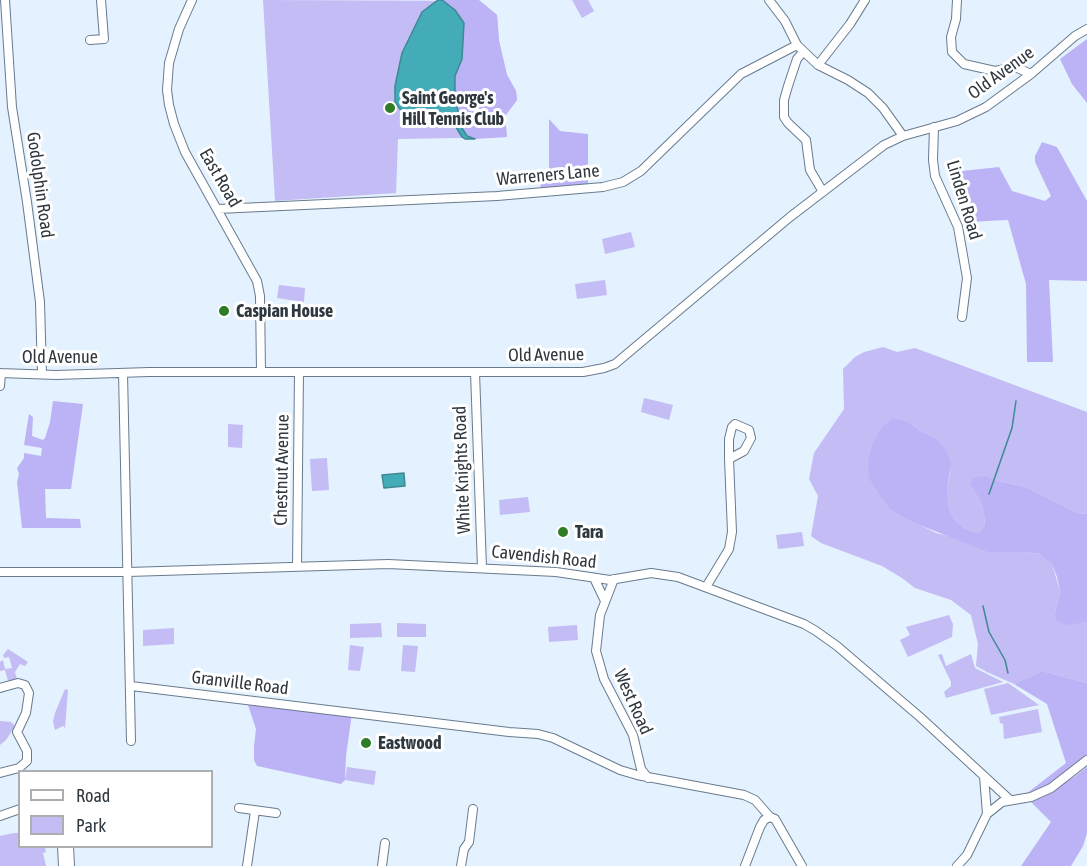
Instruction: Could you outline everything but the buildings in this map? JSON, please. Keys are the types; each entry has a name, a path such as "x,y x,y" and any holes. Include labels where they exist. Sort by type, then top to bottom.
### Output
{"street":[{"name":"Godolphin Road","path":"5,0 12,107 40,302 42,374"},
{"path":"90,40 104,39 101,0"},
{"name":"East Road","path":"192,0 179,29 169,63 169,105 185,152 257,281 260,296 261,372"},
{"path":"769,0 785,21 800,48 818,65 868,93 883,108 903,136"},
{"path":"818,65 850,24 865,0"},
{"path":"957,0 956,19 951,38 952,52 964,64 995,70 1015,67 1031,74"},
{"name":"Old Avenue","path":"1,373 584,372 604,368 615,364 790,217 884,145 903,136 957,121 986,108 1031,74 1075,36 1087,29"},
{"path":"800,48 784,100 784,117 806,140 810,170 823,192"},
{"name":"Warreners Lane","path":"218,209 496,196 603,187 623,182 641,171 741,74 800,48"},
{"name":"Linden Road","path":"934,127 935,177 958,227 967,278 962,317"},
{"name":"Chestnut Avenue","path":"297,567 299,372"},
{"name":"White Knights Road","path":"475,372 482,568"},
{"path":"0,386 1,373"},
{"path":"123,373 131,741"},
{"path":"706,587 729,549 732,532 729,459"},
{"name":"Cavendish Road","path":"0,572 128,572 388,564 556,572 614,579 643,574 666,574 804,624 816,631 837,646 1010,800"},
{"path":"594,578 605,601"},
{"name":"West Road","path":"614,579 600,615 597,639 598,662 604,680 633,735 641,769 648,778"},
{"path":"0,688 18,683 25,685 29,693 26,713 17,732 27,751 27,761 19,768 0,773"},
{"name":"Granville Road","path":"131,686 538,734 553,738 620,770 648,778"},
{"path":"957,866 967,855 987,814 996,806 1010,800 1031,797 1051,788 1087,760"},
{"path":"984,776 987,814"},
{"path":"648,778 744,795 755,800 770,817 775,819 802,866"},
{"path":"239,808 276,813"},
{"path":"461,866 464,849 469,842 473,809"},
{"path":"0,816 18,810"},
{"path":"247,866 255,811"},
{"path":"746,866 760,827 764,820 770,817"},
{"path":"382,866 385,843"},
{"path":"62,848 63,866"},
{"path":"69,848 70,866"}],"green space":[{"name":"Saint George's Hill Tennis Club","path":"263,0 480,1 497,15 499,41 507,75 516,91 517,100 505,116 507,137 398,139 396,193 275,201"},
{"path":"572,0 588,0 594,11 582,18"},
{"path":"631,232 635,247 605,254 602,239"},
{"path":"605,280 607,295 577,299 575,284"},
{"path":"279,285 305,288 304,302 277,298"},
{"path":"883,347 897,352 915,348 1087,412 1087,514 1078,513 1026,487 986,476 970,485 981,502 985,519 984,527 978,533 964,528 954,519 949,508 947,489 950,472 934,437 920,431 908,421 894,418 892,511 936,533 1015,552 1040,554 1045,557 1052,564 1060,591 1055,613 1078,623 1087,622 1087,683 1042,671 1014,684 987,672 976,666 978,644 971,615 951,600 915,588 882,566 821,543 811,536 818,496 809,479 814,453 844,409 843,369 864,352"},
{"path":"644,398 673,405 669,420 641,412"},
{"path":"228,424 243,425 242,448 228,447"},
{"path":"327,458 329,490 312,491 310,459"},
{"path":"528,497 530,512 500,515 499,500"},
{"path":"802,532 804,546 778,549 776,535"},
{"path":"949,615 953,624 952,637 908,657 900,640 910,635 906,627"},
{"path":"381,623 382,637 350,638 350,624"},
{"path":"397,623 426,624 426,637 397,637"},
{"path":"577,625 578,640 549,642 548,627"},
{"path":"174,628 174,644 143,646 143,630"},
{"path":"350,645 364,647 360,671 348,670"},
{"path":"403,645 418,646 415,672 401,671"},
{"path":"8,649 28,662 25,666 20,664 15,672 17,679 8,681 5,670 0,671 0,662 3,660 5,669 12,668 9,657 4,658 3,655"},
{"path":"942,654 946,666 971,654 975,668 1003,682 946,698 944,692 951,686 951,682 938,655"},
{"path":"1008,683 1039,705 991,715 984,689"},
{"path":"65,689 68,690 65,728 63,726 55,730 53,721"},
{"path":"1038,709 1042,732 1004,739 1003,724 1000,723 999,717"},
{"path":"0,721 11,722 15,726 0,745"},
{"path":"347,767 376,771 374,785 345,780"},
{"path":"18,833 18,848 45,848 46,852 43,853 46,866 0,866 0,836"}],"shaded area":[{"path":"442,0 479,0 497,15 499,41 507,75 516,91 517,100 505,116 507,137 475,139 467,136 460,125 455,76 462,59 464,23 455,10"},
{"path":"1087,39 1087,103 1072,84 1060,59"},
{"path":"549,119 560,131 588,134 588,188 541,191 540,187 549,168"},
{"path":"1042,142 1057,147 1087,201 1087,281 1049,280 1053,362 1027,362 1026,284 1008,220 967,222 948,177 953,172 999,167 1012,191 1045,201 1051,196 1035,162 1035,156"},
{"path":"53,401 83,404 71,489 45,489 46,518 80,519 81,528 22,528 17,468 24,458 24,453 41,456 42,448 24,445 29,414 33,417 32,436 43,440 50,422"},
{"path":"894,418 908,421 920,431 934,437 946,450 951,463 947,489 949,508 954,519 964,528 978,533 984,527 985,519 981,502 970,485 972,479 977,477 986,476 1026,487 1078,513 1087,514 1087,622 1067,625 1057,621 1055,613 1060,591 1057,577 1052,564 1040,554 988,552 917,524 892,511 869,478 868,462 873,442 883,426"},
{"path":"1042,671 1087,683 1087,755 1049,785 1026,794 1066,763 1047,704 1014,684"},
{"path":"246,699 352,713 345,780 341,784 257,766 254,760 256,729"},
{"path":"1087,767 1087,833 1083,846 1071,866 1021,866 1051,822 1031,802"}],"water":[{"path":"438,0 442,0 455,10 464,23 462,59 455,76 455,92 460,125 467,136 475,139 462,137 451,119 445,116 412,116 400,109 395,102 395,86 402,53 422,12"},
{"path":"404,473 405,486 384,488 382,475"}],"waterway":[{"path":"989,494 1012,428 1016,401"},
{"path":"983,606 989,632 1005,660 1008,673"}],"place":[{"name":"Saint George's Hill Tennis Club","path":"390,108"},
{"name":"Caspian House","path":"224,311"},
{"name":"Tara","path":"563,532"},
{"name":"Eastwood","path":"366,743"}]}
